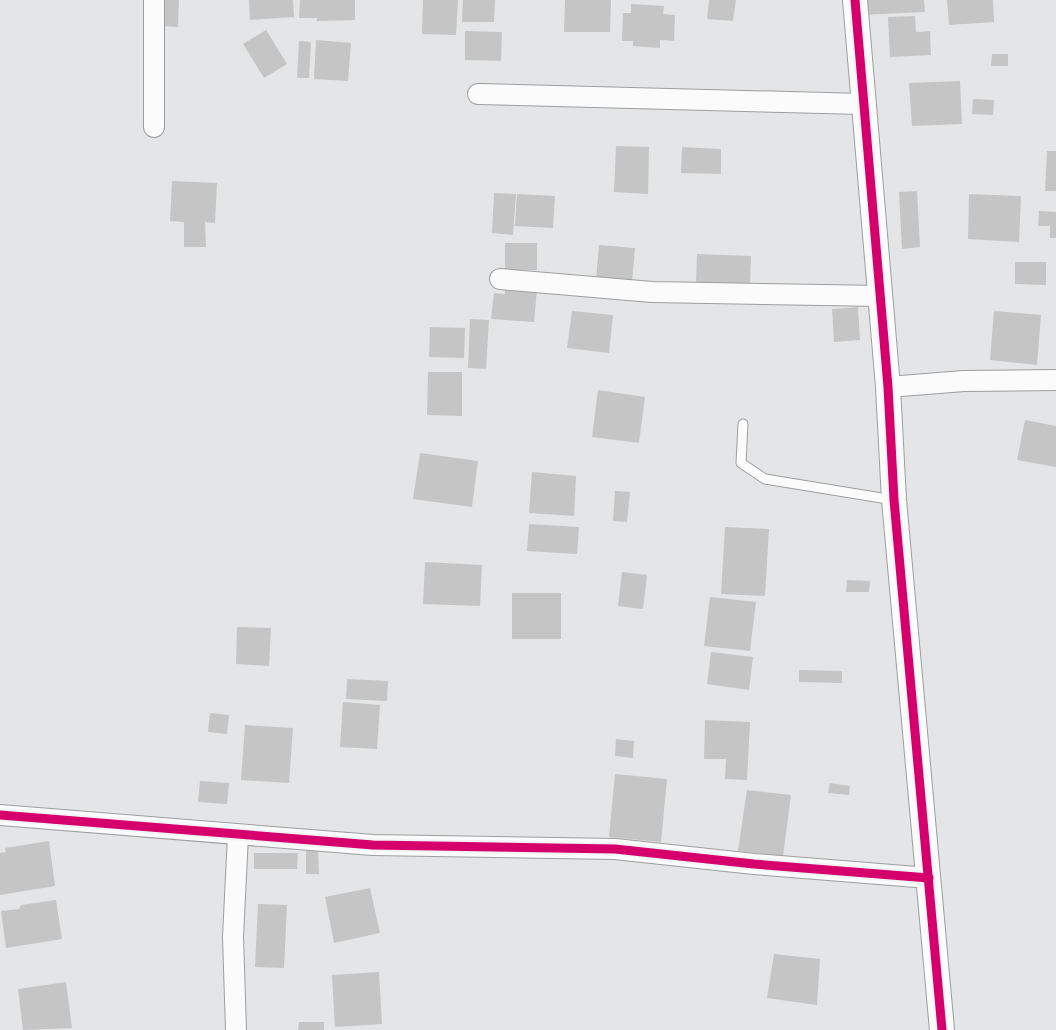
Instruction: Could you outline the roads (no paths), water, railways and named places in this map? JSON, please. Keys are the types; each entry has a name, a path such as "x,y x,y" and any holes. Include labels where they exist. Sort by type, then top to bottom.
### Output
{"street":[{"path":"154,0 154,127"},
{"path":"855,0 881,296 894,500 942,1030"},
{"path":"478,94 863,104"},
{"path":"500,279 652,292 881,296"},
{"path":"888,387 944,382 1056,380"},
{"path":"0,816 373,845 615,849 754,864 929,878"},
{"path":"236,1030 233,937 238,835"}],"lane":[{"path":"743,424 741,463 765,479 894,500"}]}
